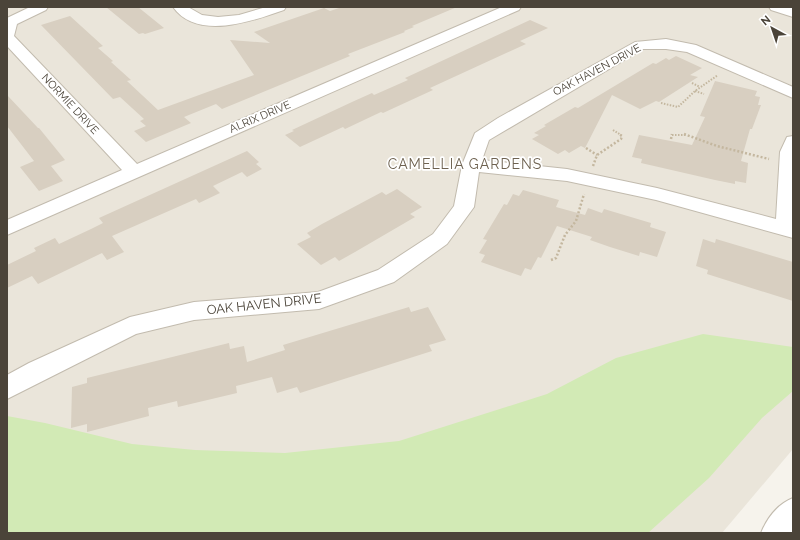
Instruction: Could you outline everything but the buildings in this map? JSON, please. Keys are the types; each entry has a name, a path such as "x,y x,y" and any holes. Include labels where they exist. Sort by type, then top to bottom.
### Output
{"street":[{"path":"7,36 11,22 41,7"},
{"path":"180,7 196,19 217,22 240,20 279,7"},
{"name":"ALRIX DRIVE","path":"7,228 514,7"},
{"path":"776,7 793,13"},
{"name":"NORMIE DRIVE","path":"7,36 134,172"},
{"name":"OAK HAVEN DRIVE","path":"7,388 38,370 130,326 194,311 319,300 386,276 440,239 464,206 471,165 481,137 504,122 640,45 666,44 691,48 793,93"},
{"path":"471,165 566,175 657,194 790,230 789,152 793,141"},
{"path":"776,533 793,512"}],"path":[{"path":"661,102 670,106 678,107 700,87 734,66"},
{"path":"692,83 700,87"},
{"path":"695,91 704,94"},
{"path":"551,260 556,258 565,235 576,221 597,154 622,139 622,136 613,130"},
{"path":"671,139 672,134 683,134 717,146 789,164"},
{"path":"716,150 717,146"},
{"path":"586,148 597,154"}],"shaded area":[{"path":"7,7 793,7 793,449 722,533 7,533"}],"green space":[{"path":"703,334 793,347 793,391 762,418 709,478 648,533 7,533 7,416 45,423 132,444 195,450 285,453 399,441 547,394 616,358"}],"district":[{"name":"CAMELLIA GARDENS","path":"465,164"}]}
